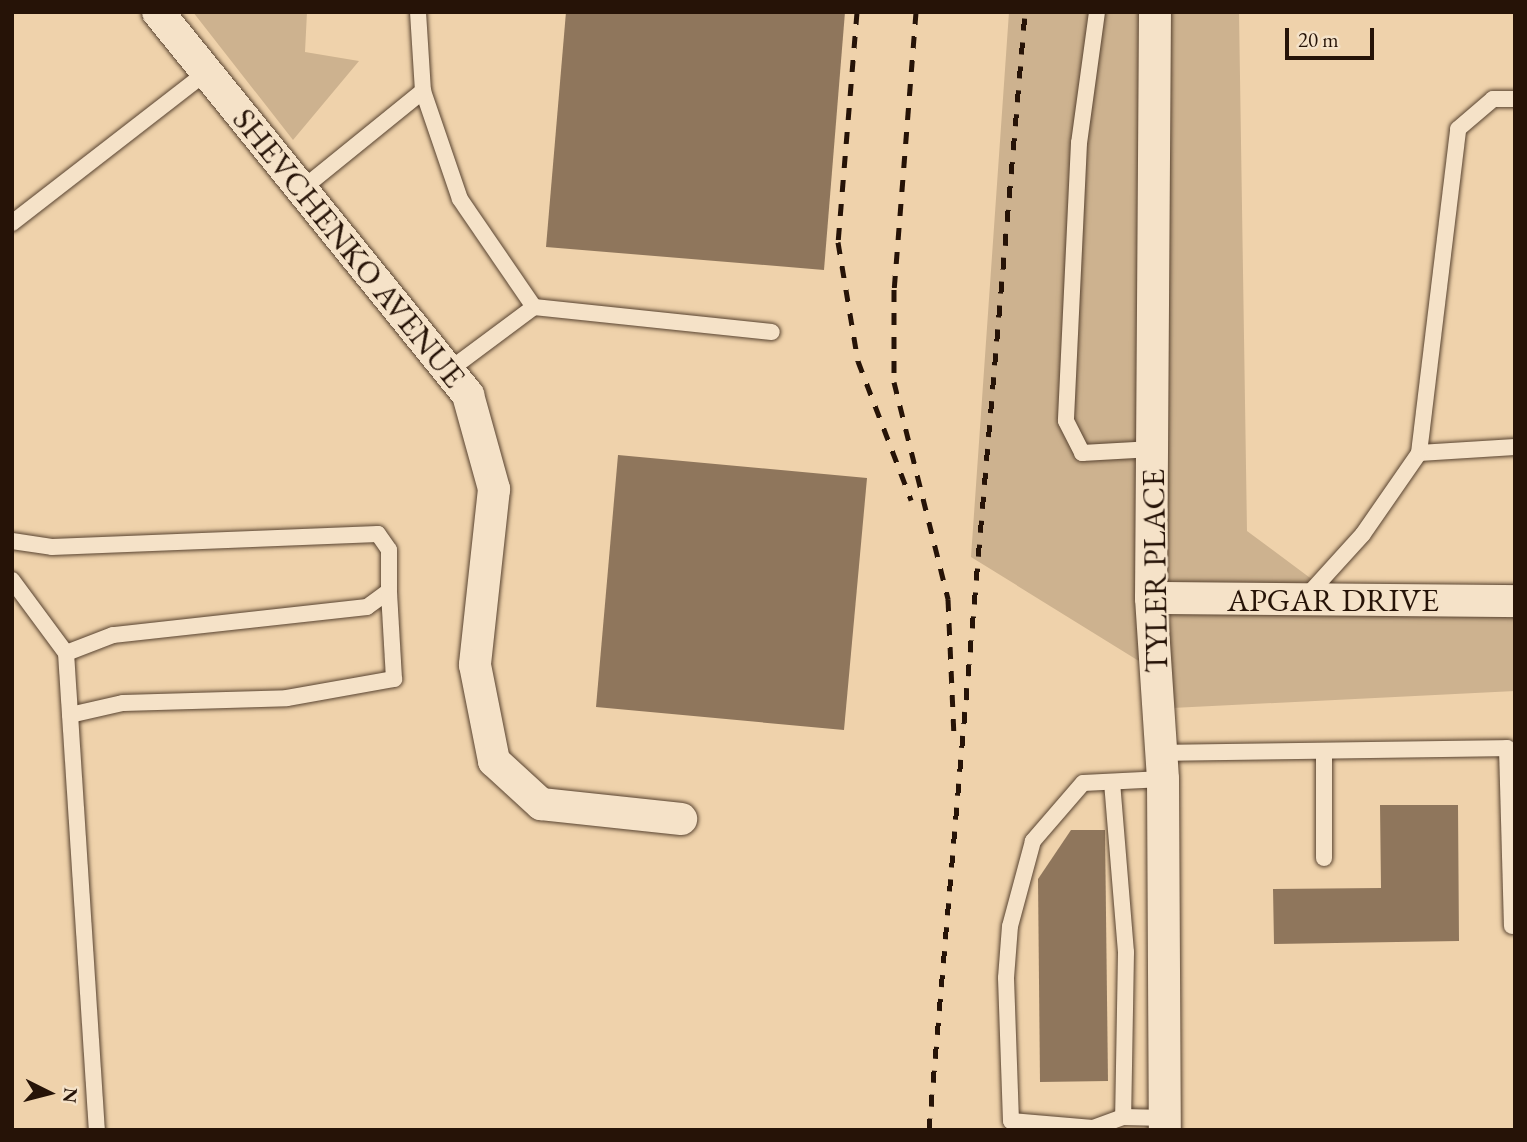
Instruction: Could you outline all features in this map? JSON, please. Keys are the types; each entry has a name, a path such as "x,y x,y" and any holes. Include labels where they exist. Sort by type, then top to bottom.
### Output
{"street":[{"name":"SHEVCHENKO AVENUE","path":"158,12 468,396 494,489 475,664 494,761 541,804 681,819"},
{"name":"TYLER PLACE","path":"1155,12 1151,598 1162,766 1166,1124"},
{"name":"APGAR DRIVE","path":"1151,598 1515,601"}],"lane":[{"path":"418,12 423,91 460,199 534,307"},
{"path":"1097,12 1079,144 1066,421 1082,453 1153,449"},
{"path":"12,223 207,72"},
{"path":"302,189 423,91"},
{"path":"1303,600 1363,534 1419,453 1458,129 1493,99 1515,99"},
{"path":"448,371 534,307 772,332"},
{"path":"1419,453 1515,447"},
{"path":"12,541 52,547 378,534 389,551 394,679 287,698 123,703 70,715"},
{"path":"12,580 66,653 97,1130"},
{"path":"66,653 113,635 367,607 389,591"},
{"path":"1166,1124 1123,1117 1093,1128 1011,1121 1006,978 1010,926 1033,842 1083,783 1112,782 1162,766 1324,752 1507,748 1512,926"},
{"path":"1324,752 1324,858"},
{"path":"1112,782 1126,952 1123,1117"}],"shaded area":[{"path":"193,12 307,12 305,52 359,61 293,140"},
{"path":"1009,12 1239,12 1247,531 1325,589 1515,584 1515,691 1152,709 1155,671 971,557"}],"building":[{"path":"566,12 845,12 824,270 546,247"},
{"path":"618,455 867,478 844,730 596,707"},
{"path":"1380,805 1458,805 1459,941 1274,944 1273,889 1381,888"},
{"path":"1071,830 1105,830 1108,1081 1040,1082 1038,879"}],"railway":[{"path":"857,12 838,242 858,361 911,500"},
{"path":"916,12 894,289 894,382 948,599 954,736"},
{"path":"929,1130 1025,12"}]}
